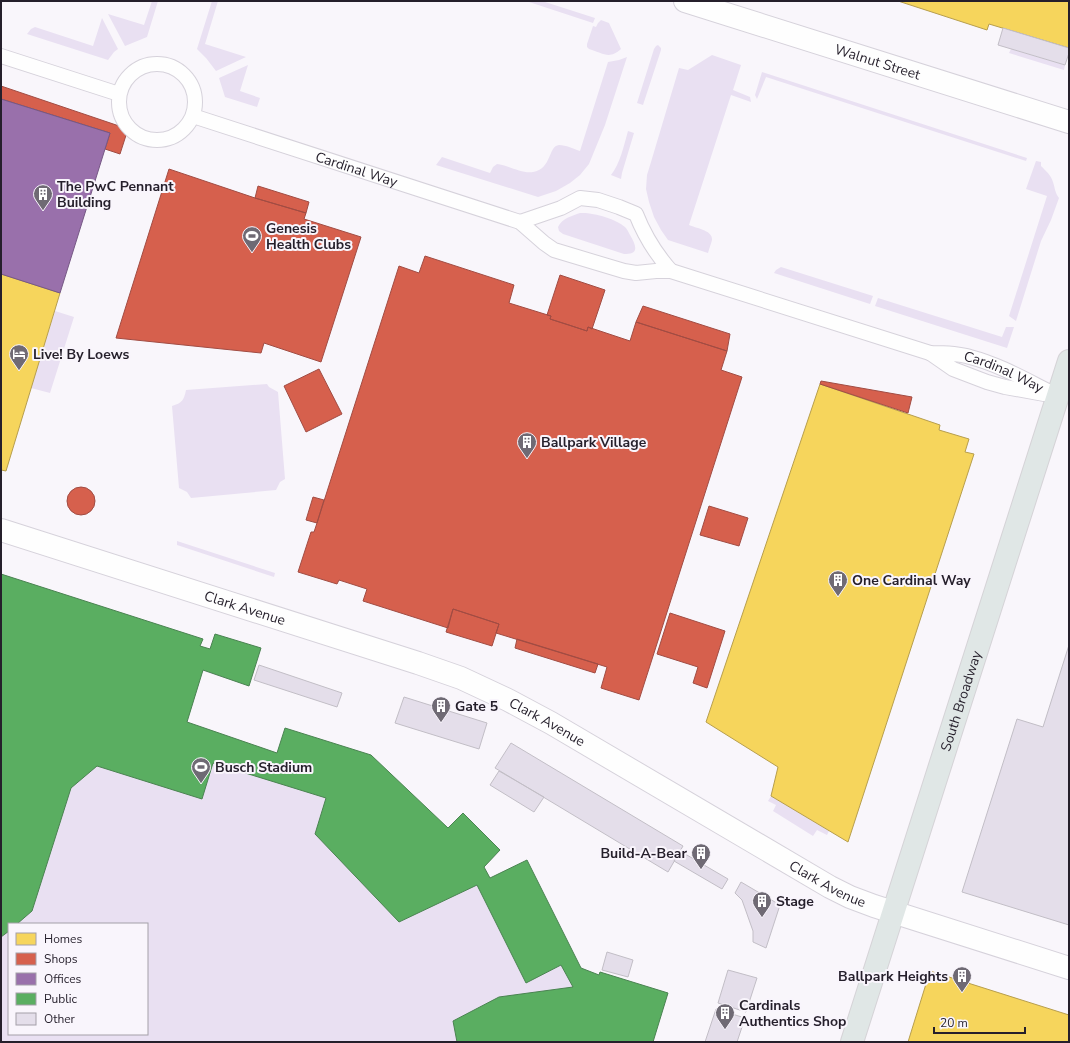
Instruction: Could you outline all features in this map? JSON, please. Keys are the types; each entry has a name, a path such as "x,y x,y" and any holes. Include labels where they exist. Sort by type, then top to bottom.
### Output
{"main road":[{"name":"South Broadway","path":"852,1042 1069,361"}],"street":[{"name":"Walnut Street","path":"686,1 1069,122"},
{"name":"Clark Avenue","path":"1,530 461,678 508,700 551,723 850,897 1069,968"}],"lane":[{"path":"1,56 119,94"},
{"path":"154,64 166,65 178,70 188,79 194,90 196,103 193,116 187,127 177,135 165,140 152,141 140,137 129,129 122,119 118,107 119,94 124,82 132,73 142,67 154,64"},
{"name":"Cardinal Way","path":"193,116 520,222 554,250 624,271 636,273 671,271 930,352 960,354 995,365 1058,396"},
{"path":"520,222 560,208 580,198 598,200 636,214 649,242 671,271"},
{"name":"Cardinal Way","path":"930,352 953,369 986,382 1005,387 1058,396"}],"shaded area":[{"path":"152,1 158,1 147,37 125,46 108,14 144,25"},
{"path":"212,1 218,1 205,44 246,57 216,71 197,49"},
{"path":"526,1 542,1 595,18 593,23"},
{"path":"102,18 118,49 108,60 27,34 35,27 93,46"},
{"path":"601,20 609,23 621,49 613,54 602,54 587,47 593,26 596,27"},
{"path":"658,45 661,50 643,105 637,103 654,49"},
{"path":"1011,49 1065,65 1064,70 1009,53"},
{"path":"712,55 741,65 733,90 750,97 751,102 731,95 689,225 710,234 712,240 708,253 668,240 654,217 646,189 647,175 679,68 688,70"},
{"path":"627,57 605,125 589,164 580,175 556,191 538,197 436,165 442,157 490,173 493,167 497,164 524,172 533,172 544,167 556,146 564,146 580,151 608,62"},
{"path":"248,65 240,91 260,98 257,107 225,97 219,78"},
{"path":"762,72 1027,158 1026,161 766,77 757,99 755,95"},
{"path":"628,131 634,133 621,179 611,175 619,160"},
{"path":"1036,161 1041,162 1041,166 1051,177 1059,198 1041,241 1016,321 1009,316 1047,196 1026,189"},
{"path":"580,213 598,215 621,224 626,228 632,239 635,246 635,251 633,253 624,254 563,234 559,231 558,227 562,221"},
{"path":"781,267 873,296 870,304 774,273"},
{"path":"878,298 1002,337 1006,327 1014,327 1007,348 875,306"},
{"path":"55,311 74,317 50,393 31,388"},
{"path":"267,384 269,387 278,392 285,479 280,482 276,490 191,498 187,492 179,488 172,406 182,401 186,390"},
{"path":"177,541 275,573 274,577 177,545"},
{"name":"Busch Stadium","path":"1,574 202,639 200,646 210,649 215,634 261,648 249,686 203,671 187,722 277,753 448,828 463,813 500,850 484,867 490,878 527,860 581,968 599,975 600,972 668,993 653,1042 1,1042"},
{"path":"771,796 829,831 827,835 817,830 813,836 773,811 776,805 768,801"}],"building: Homes":[{"path":"898,1 1069,1 1069,48 989,24 987,30"},
{"name":"Live! By Loews","path":"1,274 60,293 6,471 1,470"},
{"name":"One Cardinal Way","path":"820,384 940,425 939,430 969,439 965,452 974,454 848,842 771,796 778,767 706,722"},
{"name":"Ballpark Heights","path":"930,971 1069,1015 1069,1042 908,1042"}],"building: Shops":[{"path":"1,86 128,129 120,154 105,149 110,133 1,99"},
{"path":"169,169 255,198 306,213 304,219 361,237 321,362 264,343 261,353 116,338"},
{"path":"258,186 309,202 306,213 255,198"},
{"name":"Ballpark Village","path":"425,256 514,285 509,303 551,316 550,319 587,331 588,327 630,341 636,322 727,351 721,370 742,377 639,700 601,688 607,667 496,633 499,624 453,609 448,628 363,601 367,589 339,580 337,584 298,572 311,532 314,532 317,523 399,266 419,273"},
{"path":"560,275 605,290 592,329 588,327 587,331 550,319 551,316 547,315"},
{"path":"643,306 730,334 727,351 636,322"},
{"path":"319,369 342,414 306,432 284,386"},
{"path":"821,381 912,397 908,413 820,384"},
{"path":"81,487 91,491 95,501 91,511 81,515 71,511 67,501 71,491"},
{"path":"313,497 324,500 317,523 306,520"},
{"path":"709,506 748,518 739,546 700,535"},
{"path":"453,609 499,624 492,646 446,632"},
{"path":"670,613 725,631 707,688 693,683 698,667 657,654"},
{"path":"517,639 598,664 595,673 515,648"}],"building: Offices":[{"name":"The PwC Pennant Building","path":"1,99 110,133 60,293 1,274"}],"building: Public":[{"name":"Busch Stadium","path":"1,574 203,639 200,646 210,649 215,634 261,648 249,686 203,670 187,722 277,753 285,728 371,755 448,828 463,813 500,850 484,867 490,878 527,860 581,968 599,975 600,972 668,993 653,1042 457,1042 453,1021 499,997 573,987 561,965 526,983 477,885 399,922 315,834 326,798 213,763 202,799 97,766 71,788 32,911 18,923 8,923 8,932 1,937"}],"building: Other":[{"path":"1003,28 1069,48 1065,65 998,45"},
{"path":"1069,645 1069,925 962,892 1017,719 1043,727"},
{"path":"259,665 342,693 337,707 254,680"},
{"name":"Gate 5","path":"404,697 487,723 479,749 395,723"},
{"path":"511,743 683,846 668,872 495,768"},
{"path":"499,771 544,797 534,812 490,785"},
{"name":"Build-A-Bear","path":"680,851 728,879 722,889 674,861"},
{"name":"Stage","path":"741,882 780,905 766,948 753,942 753,931 742,900 735,893"},
{"path":"607,952 633,960 628,977 602,970"},
{"path":"728,970 757,978 746,1012 718,1003"},
{"name":"Cardinals Authentics Shop","path":"716,1009 745,1018 737,1042 705,1042"}],"place":[{"name":"The PwC Pennant Building","path":"43,211"},
{"name":"Genesis Health Clubs","path":"252,253"},
{"name":"Live! By Loews","path":"19,371"},
{"name":"Ballpark Village","path":"527,459"},
{"name":"One Cardinal Way","path":"838,597"},
{"name":"Gate 5","path":"441,723"},
{"name":"Busch Stadium","path":"201,784"},
{"name":"Build-A-Bear","path":"701,870"},
{"name":"Stage","path":"762,918"},
{"name":"Ballpark Heights","path":"962,993"},
{"name":"Cardinals Authentics Shop","path":"725,1030"}]}
